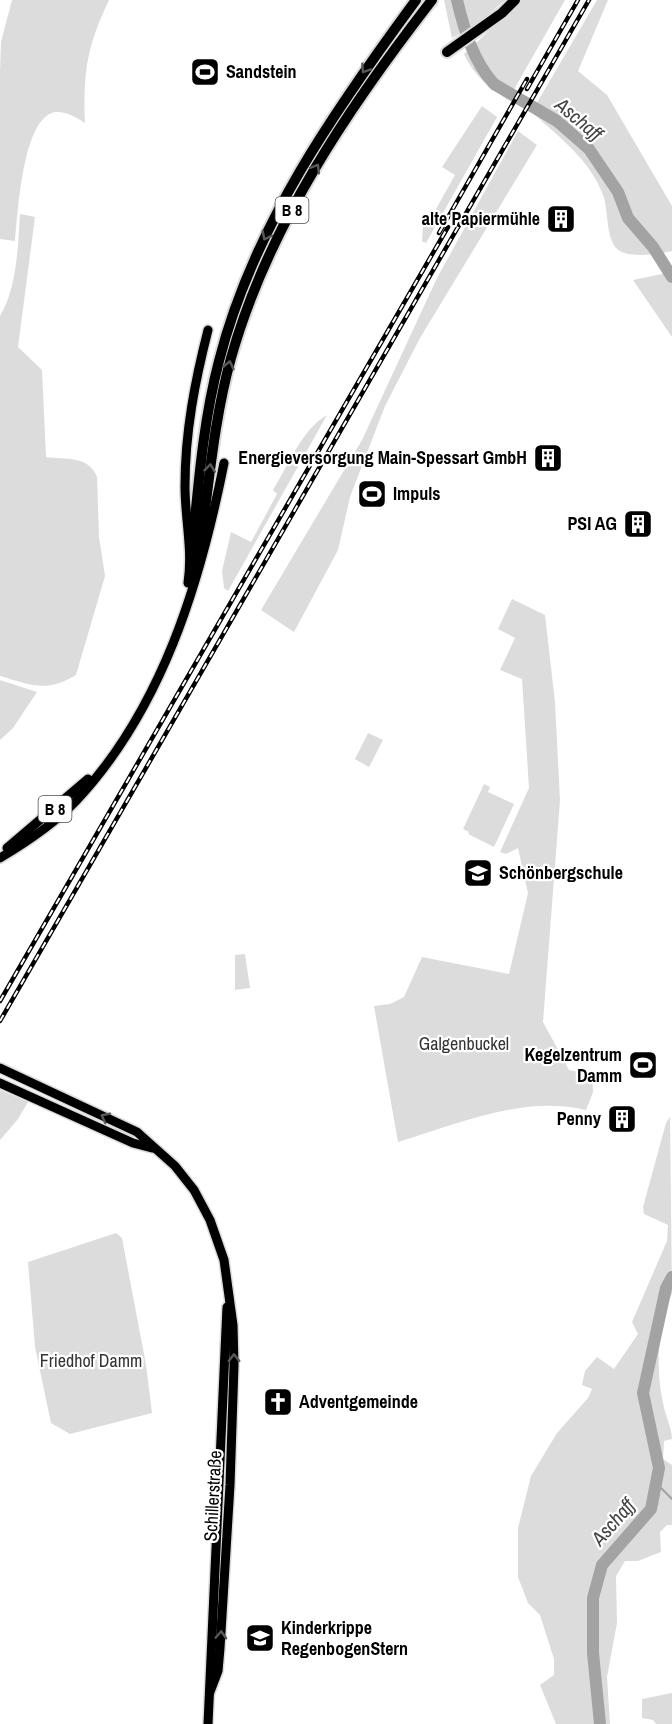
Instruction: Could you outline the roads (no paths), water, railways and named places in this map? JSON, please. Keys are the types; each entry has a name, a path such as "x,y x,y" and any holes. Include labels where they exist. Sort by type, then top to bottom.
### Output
{"highway":[{"name":"B 8","path":"194,563 201,457 212,388 243,288 265,239 326,130 367,66 416,0"},
{"name":"B 8","path":"194,563 217,422 231,359 257,283 300,195 340,130 432,0"},
{"path":"452,49 515,0"}],"main road":[{"path":"194,563 185,489 185,451 196,374 208,330"},
{"path":"194,563 213,521 224,463"},
{"name":"B 8","path":"2,857 65,812 132,727 170,653 182,616 194,563"},
{"name":"Schillerstraße","path":"0,1068 137,1132 174,1166 194,1190 210,1220 224,1260 233,1324 230,1485 218,1671 210,1692 207,1724"},
{"name":"Schillerstraße","path":"0,1083 134,1143 153,1149"}],"waterway":[{"name":"Aschaff","path":"457,0 470,44 487,75 494,84 557,121 589,149 618,192 628,218 653,247 672,277"},
{"name":"Aschaff","path":"600,1724 593,1653 593,1598 602,1565 651,1509 659,1468 643,1393 666,1288 672,1277"},
{"path":"656,1483 672,1499"}],"railway":[{"path":"527,89 578,0"},
{"path":"0,1021 589,0"},
{"path":"439,233 527,79"},
{"path":"0,1001 448,227"}],"place":[{"name":"Sandstein","path":"205,72"},
{"name":"alte Papiermühle","path":"561,219"},
{"name":"Energieversorgung Main-Spessart GmbH","path":"548,458"},
{"name":"Impuls","path":"372,494"},
{"name":"PSI AG","path":"638,524"},
{"name":"Schönbergschule","path":"478,873"},
{"name":"Kegelzentrum Damm","path":"643,1065"},
{"name":"Penny","path":"622,1119"},
{"name":"Adventgemeinde","path":"278,1402"},
{"name":"Kinderkrippe RegenbogenStern","path":"260,1638"}],"park label":[{"name":"Galgenbuckel","path":"464,1044"},
{"name":"Friedhof Damm","path":"91,1361"}]}
